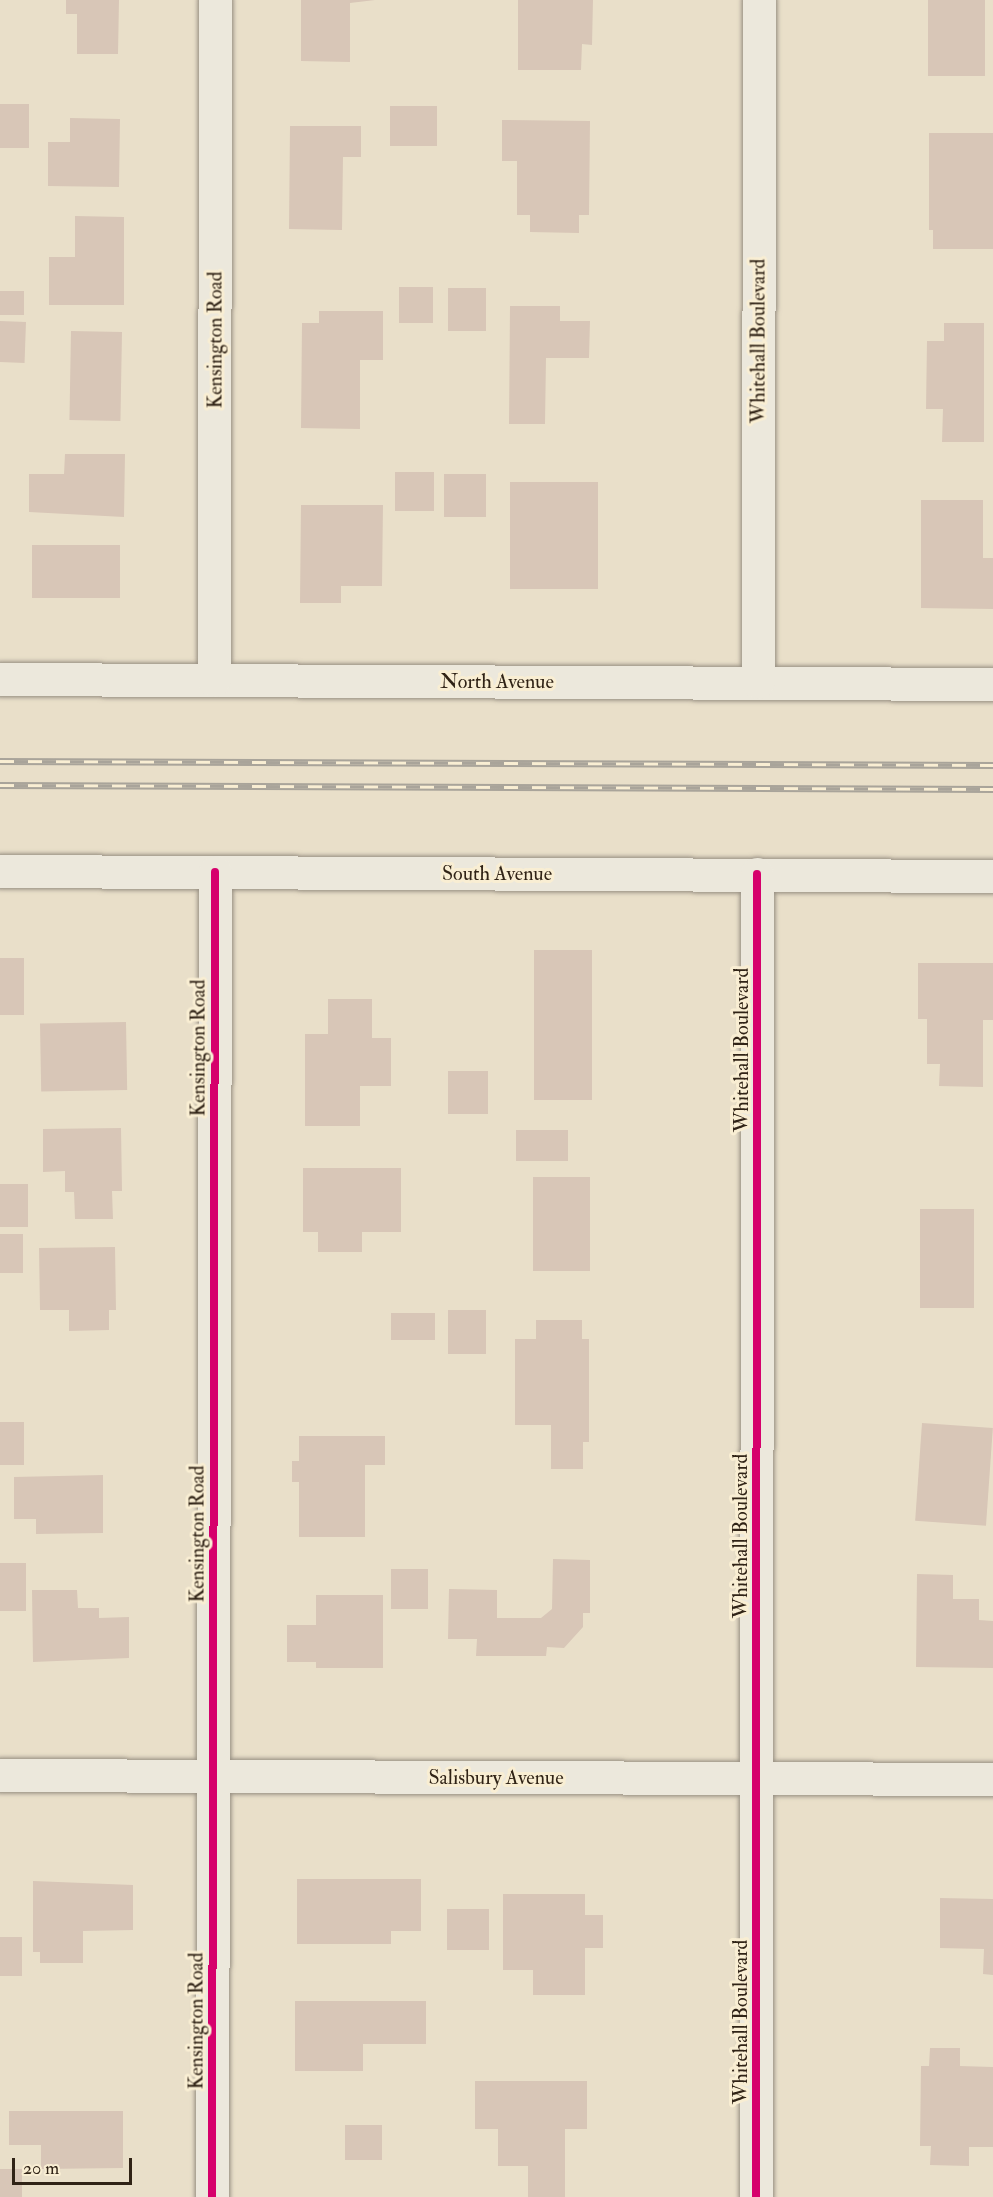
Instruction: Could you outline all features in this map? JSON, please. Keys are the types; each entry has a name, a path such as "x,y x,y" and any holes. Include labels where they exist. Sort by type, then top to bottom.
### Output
{"street":[{"name":"Kensington Road","path":"214,680 215,0"},
{"name":"Whitehall Boulevard","path":"758,682 759,0"},
{"name":"North Avenue","path":"0,679 993,684"},
{"name":"South Avenue","path":"0,872 993,876"},
{"name":"Kensington Road","path":"212,2197 215,872"},
{"name":"Whitehall Boulevard","path":"756,2197 758,874"},
{"name":"Salisbury Avenue","path":"0,1774 993,1779"}],"building":[{"path":"66,0 119,0 118,54 77,54 77,14 66,14"},
{"path":"301,0 375,0 350,3 350,62 301,61"},
{"path":"518,0 593,0 592,45 582,44 581,70 518,70"},
{"path":"928,0 985,0 985,76 928,76"},
{"path":"0,104 29,104 29,148 0,148"},
{"path":"390,106 437,106 437,146 390,146"},
{"path":"70,118 120,119 119,187 48,186 48,142 70,142"},
{"path":"502,120 590,121 589,215 579,215 579,233 530,232 530,215 517,215 517,161 502,161"},
{"path":"290,126 361,126 361,157 343,157 342,230 289,229"},
{"path":"929,133 993,133 993,249 933,249 933,230 929,230"},
{"path":"75,216 124,217 124,305 49,305 49,257 75,257"},
{"path":"399,287 433,287 433,323 399,323"},
{"path":"448,288 486,288 486,331 448,331"},
{"path":"0,291 24,291 24,315 0,315"},
{"path":"510,306 560,306 560,321 590,321 589,358 546,358 545,424 509,424"},
{"path":"319,311 383,311 383,360 360,360 360,429 301,428 302,323 319,323"},
{"path":"0,321 26,322 25,363 0,362"},
{"path":"944,323 984,323 984,442 942,442 943,409 926,409 927,341 944,341"},
{"path":"71,331 122,332 120,421 69,420"},
{"path":"65,454 125,454 124,517 29,512 29,474 64,474"},
{"path":"395,472 434,472 434,511 395,511"},
{"path":"444,474 486,474 486,517 444,517"},
{"path":"510,482 598,482 598,589 510,589"},
{"path":"921,500 983,500 983,558 993,558 993,609 921,608"},
{"path":"301,505 383,505 382,586 341,586 341,603 300,603"},
{"path":"32,545 120,545 120,598 32,598"},
{"path":"534,950 592,950 592,1100 534,1100"},
{"path":"0,958 24,958 24,1015 0,1015"},
{"path":"918,963 993,963 993,1020 983,1020 983,1087 939,1086 940,1064 927,1064 927,1019 918,1019"},
{"path":"328,999 372,999 372,1038 391,1038 391,1086 360,1086 360,1126 305,1126 305,1034 328,1034"},
{"path":"126,1022 127,1090 41,1091 40,1024"},
{"path":"448,1071 488,1071 488,1114 448,1114"},
{"path":"121,1128 122,1191 112,1191 113,1219 75,1219 74,1192 65,1192 65,1171 43,1172 43,1129"},
{"path":"516,1130 568,1130 568,1161 516,1161"},
{"path":"303,1168 401,1168 401,1232 362,1232 362,1252 318,1252 318,1232 303,1232"},
{"path":"533,1177 590,1177 590,1271 533,1271"},
{"path":"0,1184 28,1184 28,1227 0,1227"},
{"path":"920,1209 974,1209 974,1308 920,1308"},
{"path":"0,1234 23,1234 23,1273 0,1273"},
{"path":"115,1247 116,1310 109,1310 109,1330 69,1331 69,1310 40,1310 39,1248"},
{"path":"448,1310 486,1310 486,1354 448,1354"},
{"path":"391,1313 435,1313 435,1340 391,1340"},
{"path":"536,1320 582,1320 582,1339 589,1339 589,1442 583,1442 583,1469 551,1469 551,1425 515,1425 515,1339 536,1339"},
{"path":"0,1422 24,1422 24,1465 0,1465"},
{"path":"922,1423 993,1428 986,1526 915,1521"},
{"path":"299,1436 385,1436 385,1465 365,1465 365,1537 299,1537 299,1482 292,1482 292,1461 299,1461"},
{"path":"103,1475 103,1533 36,1534 36,1519 14,1519 14,1477"},
{"path":"553,1559 590,1560 590,1613 583,1613 583,1627 564,1648 547,1647 546,1656 476,1656 477,1639 448,1639 449,1589 497,1590 497,1618 541,1618 552,1609"},
{"path":"0,1563 26,1563 26,1611 0,1611"},
{"path":"391,1569 428,1569 428,1609 391,1609"},
{"path":"917,1574 953,1575 953,1599 979,1599 979,1620 993,1621 993,1668 916,1667"},
{"path":"32,1590 77,1590 78,1608 99,1608 99,1618 129,1617 129,1658 33,1662"},
{"path":"316,1595 383,1595 383,1668 316,1668 316,1662 287,1662 287,1625 316,1625"},
{"path":"297,1879 421,1879 421,1931 391,1931 391,1944 297,1944"},
{"path":"33,1881 133,1885 133,1930 83,1931 83,1963 40,1963 40,1952 33,1952"},
{"path":"503,1894 585,1894 585,1915 603,1915 603,1948 585,1948 585,1995 533,1995 533,1970 503,1970"},
{"path":"940,1898 993,1899 993,1975 983,1974 984,1949 940,1948"},
{"path":"447,1909 489,1909 489,1950 447,1950"},
{"path":"0,1937 22,1937 22,1976 0,1976"},
{"path":"295,2001 426,2001 426,2044 363,2044 363,2071 295,2071"},
{"path":"930,2048 960,2048 960,2066 993,2067 993,2147 969,2147 969,2166 930,2165 931,2146 920,2146 921,2066 929,2066"},
{"path":"475,2081 587,2081 587,2129 565,2129 565,2197 528,2197 528,2166 498,2166 498,2129 475,2129"},
{"path":"9,2111 123,2111 123,2168 41,2169 41,2145 9,2145"},
{"path":"345,2125 382,2125 382,2160 345,2160"},
{"path":"0,2169 22,2169 22,2197 0,2197"}],"railway":[{"path":"0,761 993,765"},
{"path":"0,785 993,789"}],"cycle path":[{"path":"212,2197 215,872"},
{"path":"756,2197 757,874"}]}
